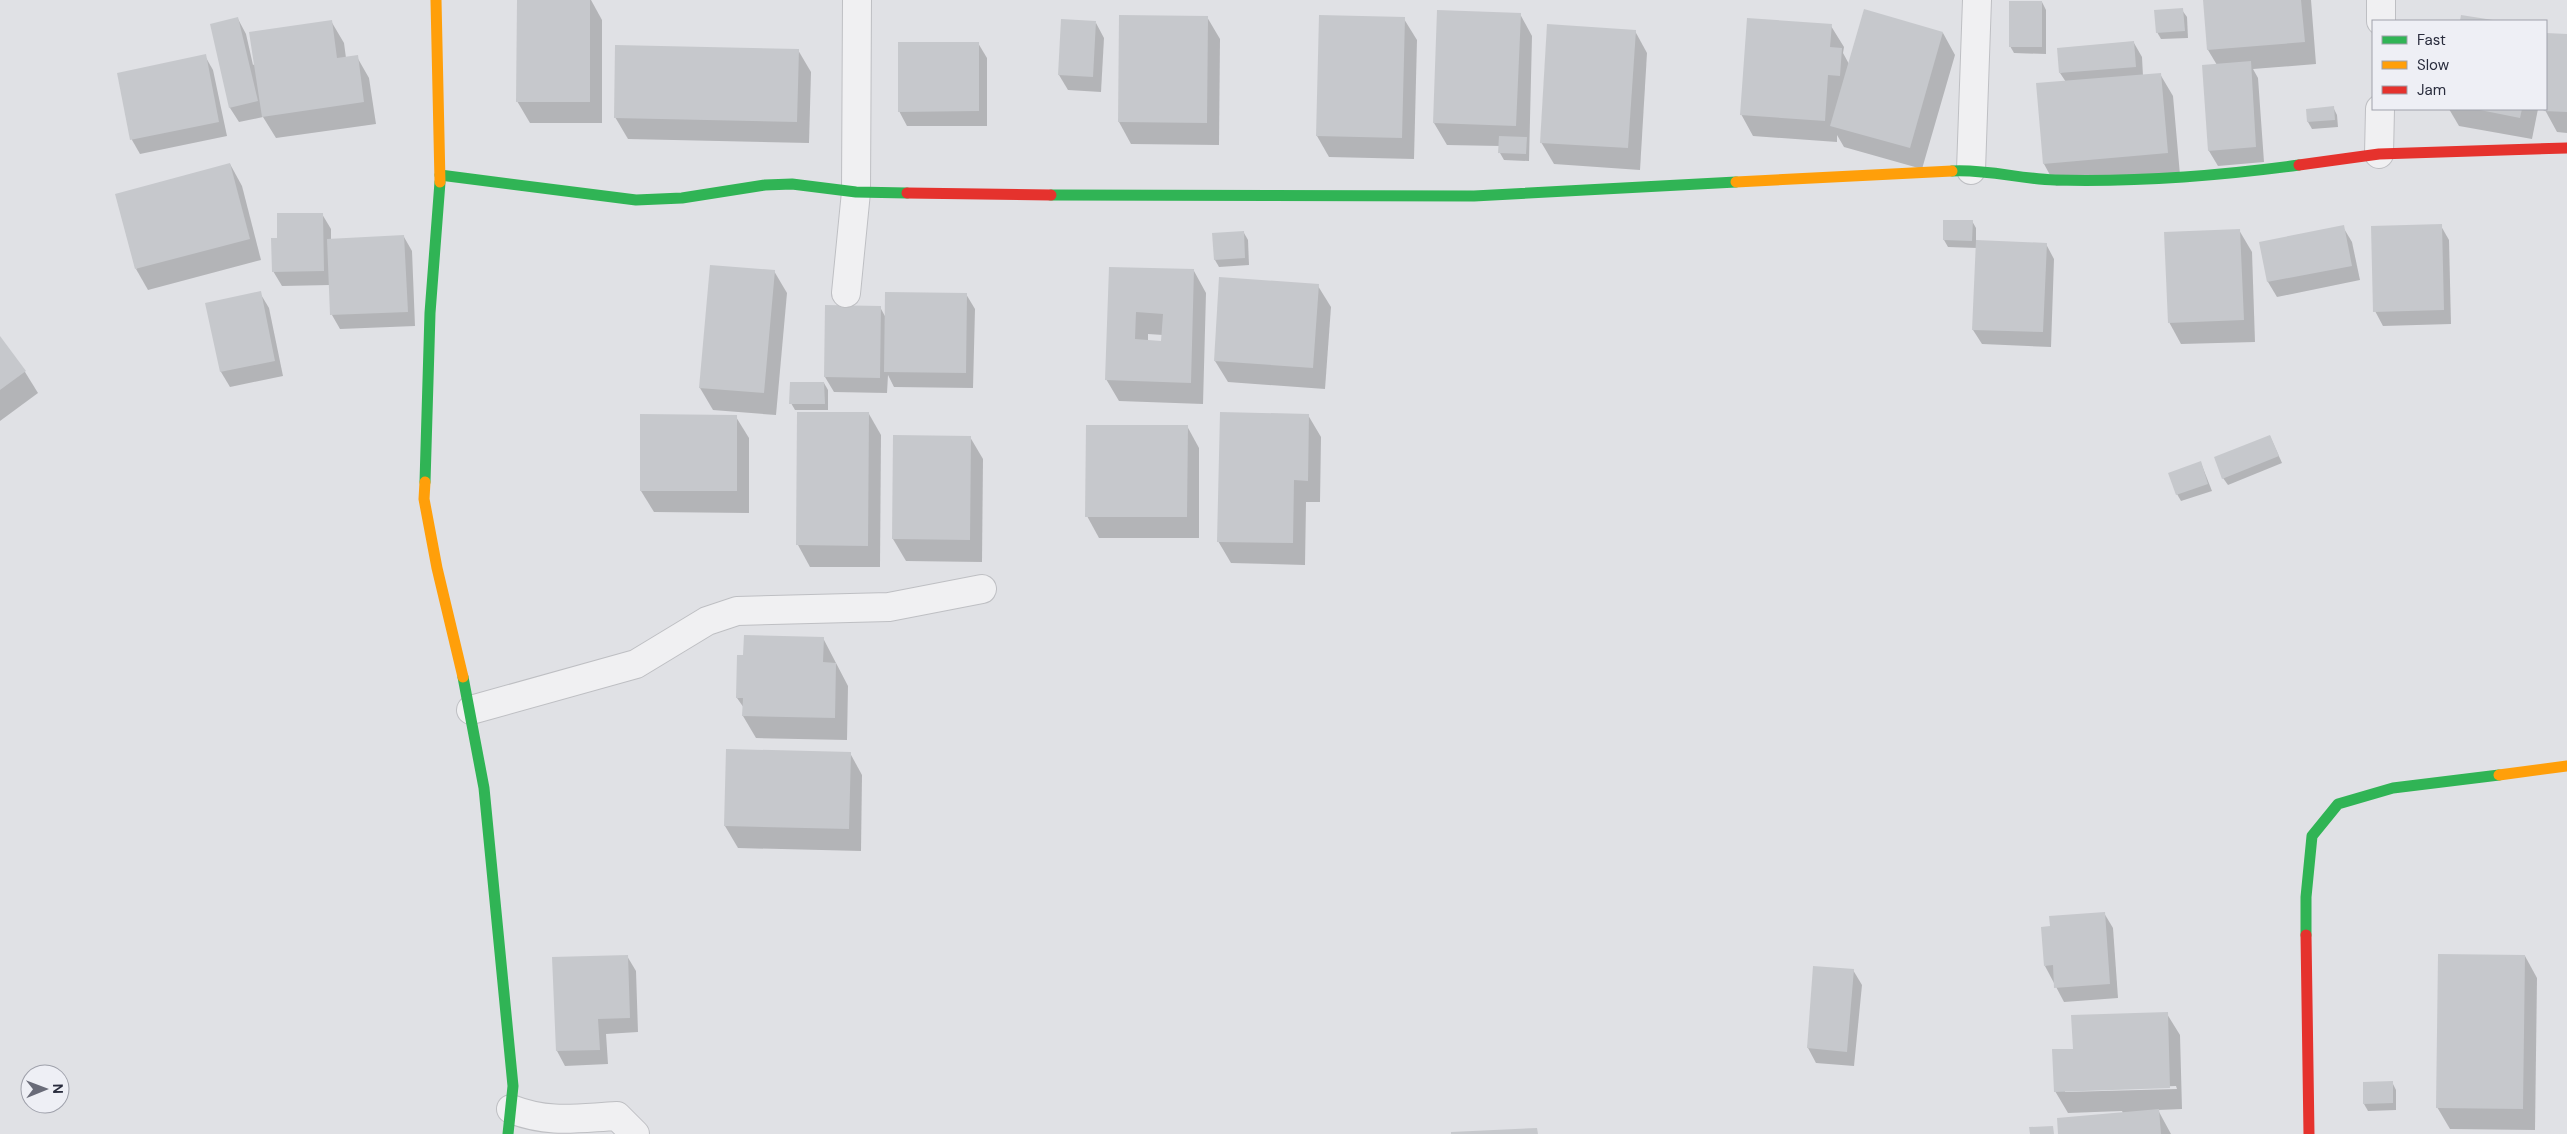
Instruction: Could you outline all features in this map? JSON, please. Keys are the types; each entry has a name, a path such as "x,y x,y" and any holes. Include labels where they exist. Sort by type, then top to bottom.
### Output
{"street":[{"path":"436,0 440,175 430,313 424,498 437,568 471,710 485,798 513,1086 510,1122 533,1118 559,1120 618,1116 635,1134"},
{"path":"846,293 856,192 857,0"},
{"path":"1971,170 1977,0"},
{"path":"2381,0 2381,20"},
{"path":"2380,110 2380,154"},
{"path":"440,175 636,200 682,198 765,185 792,184 856,192 1145,196 1474,196 1971,170 2050,180 2108,182 2247,172 2380,154 2567,148"},
{"path":"471,710 636,664 707,621 737,611 889,607 982,589"},
{"path":"2309,1134 2306,897 2312,836 2338,804 2393,788 2567,766"}],"building":[{"path":"517,0 590,0 590,102 516,102"},
{"path":"2203,0 2301,0 2305,42 2207,50"},
{"path":"2009,1 2042,1 2042,47 2009,47"},
{"path":"2183,8 2185,31 2156,33 2154,10"},
{"path":"1864,9 1943,32 1910,148 1830,126"},
{"path":"1437,10 1521,13 1516,126 1433,123"},
{"path":"1119,15 1208,16 1207,123 1118,122"},
{"path":"1319,15 1405,17 1402,138 1316,136"},
{"path":"2461,15 2493,20 2460,20"},
{"path":"238,17 258,101 229,108 210,24"},
{"path":"1747,18 1832,24 1830,47 1842,48 1840,76 1828,75 1825,121 1740,115"},
{"path":"1061,19 1096,21 1093,77 1058,75"},
{"path":"332,20 337,58 358,55 364,102 262,117 249,32"},
{"path":"1547,24 1636,30 1628,148 1540,143"},
{"path":"2547,33 2567,34 2567,112 2543,111 2547,110"},
{"path":"2134,41 2136,67 2059,73 2057,48"},
{"path":"898,42 979,42 979,111 898,112"},
{"path":"615,45 799,49 797,122 614,118"},
{"path":"206,54 219,122 130,140 117,73"},
{"path":"2251,61 2256,147 2208,151 2202,65"},
{"path":"2161,73 2168,153 2043,164 2036,83"},
{"path":"2334,106 2335,120 2307,122 2306,109"},
{"path":"2480,110 2522,110 2520,118"},
{"path":"1499,136 1527,137 1526,154 1498,153"},
{"path":"230,163 250,239 135,269 115,194"},
{"path":"277,213 323,213 324,271 272,272 271,238 277,238"},
{"path":"1943,220 1973,220 1972,241 1943,240"},
{"path":"2442,224 2444,310 2373,312 2371,226"},
{"path":"2344,225 2352,266 2267,282 2259,242"},
{"path":"2240,229 2244,320 2168,323 2164,232"},
{"path":"1244,231 1245,258 1214,260 1212,233"},
{"path":"404,235 408,312 330,315 327,239"},
{"path":"1976,240 2047,243 2043,332 1972,330"},
{"path":"710,265 775,270 764,393 699,388"},
{"path":"1109,267 1194,269 1191,383 1105,380","holes":["1136,312 1163,314 1161,341 1135,339"]},
{"path":"1219,277 1319,284 1313,368 1214,361"},
{"path":"261,291 275,361 220,372 205,303"},
{"path":"885,292 967,293 966,373 884,372"},
{"path":"825,305 881,306 880,378 824,377"},
{"path":"0,336 26,371 0,390"},
{"path":"790,382 824,382 825,404 789,404"},
{"path":"797,412 869,412 868,546 796,545"},
{"path":"1220,412 1309,414 1308,481 1294,480 1293,543 1217,542"},
{"path":"640,414 737,415 737,491 640,491"},
{"path":"1086,425 1188,425 1187,517 1085,517"},
{"path":"893,435 971,436 970,540 892,539"},
{"path":"2270,435 2279,456 2222,479 2214,457"},
{"path":"2201,461 2208,484 2176,495 2168,473"},
{"path":"744,635 824,637 823,662 836,663 835,718 742,716 743,698 736,698 737,655 743,655"},
{"path":"726,749 851,752 849,829 724,826"},
{"path":"2105,912 2110,984 2054,988 2053,965 2044,966 2041,927 2050,926 2049,916"},
{"path":"2438,954 2525,955 2523,1109 2436,1108"},
{"path":"628,955 630,1018 598,1019 600,1050 556,1051 552,957"},
{"path":"1813,966 1854,969 1847,1052 1807,1048"},
{"path":"2168,1012 2170,1088 2054,1092 2052,1049 2073,1049 2071,1015"},
{"path":"2393,1081 2393,1103 2363,1104 2363,1082"},
{"path":"2159,1109 2161,1134 2058,1134 2057,1118"},
{"path":"2053,1126 2054,1134 2030,1134 2029,1127"},
{"path":"1537,1128 1538,1134 1451,1134 1451,1132"}],"traffic: fast":[{"path":"1952,171 1978,171 2055,180 2116,180 2208,175 2299,165"},
{"path":"440,175 636,200 682,198 765,185 792,184 856,192 907,193"},
{"path":"425,482 430,313 440,182"},
{"path":"1051,195 1474,196 1736,182"},
{"path":"463,677 484,788 513,1086 508,1134"},
{"path":"2306,935 2306,897 2312,836 2338,804 2393,788 2499,775"}],"traffic: slow":[{"path":"436,0 440,182"},
{"path":"1736,182 1952,171"},
{"path":"425,482 424,499 437,568 463,677"},
{"path":"2499,775 2567,766"}],"traffic: jam":[{"path":"2299,165 2379,154 2567,148"},
{"path":"907,193 1051,195"},
{"path":"2306,935 2309,1134"}]}
